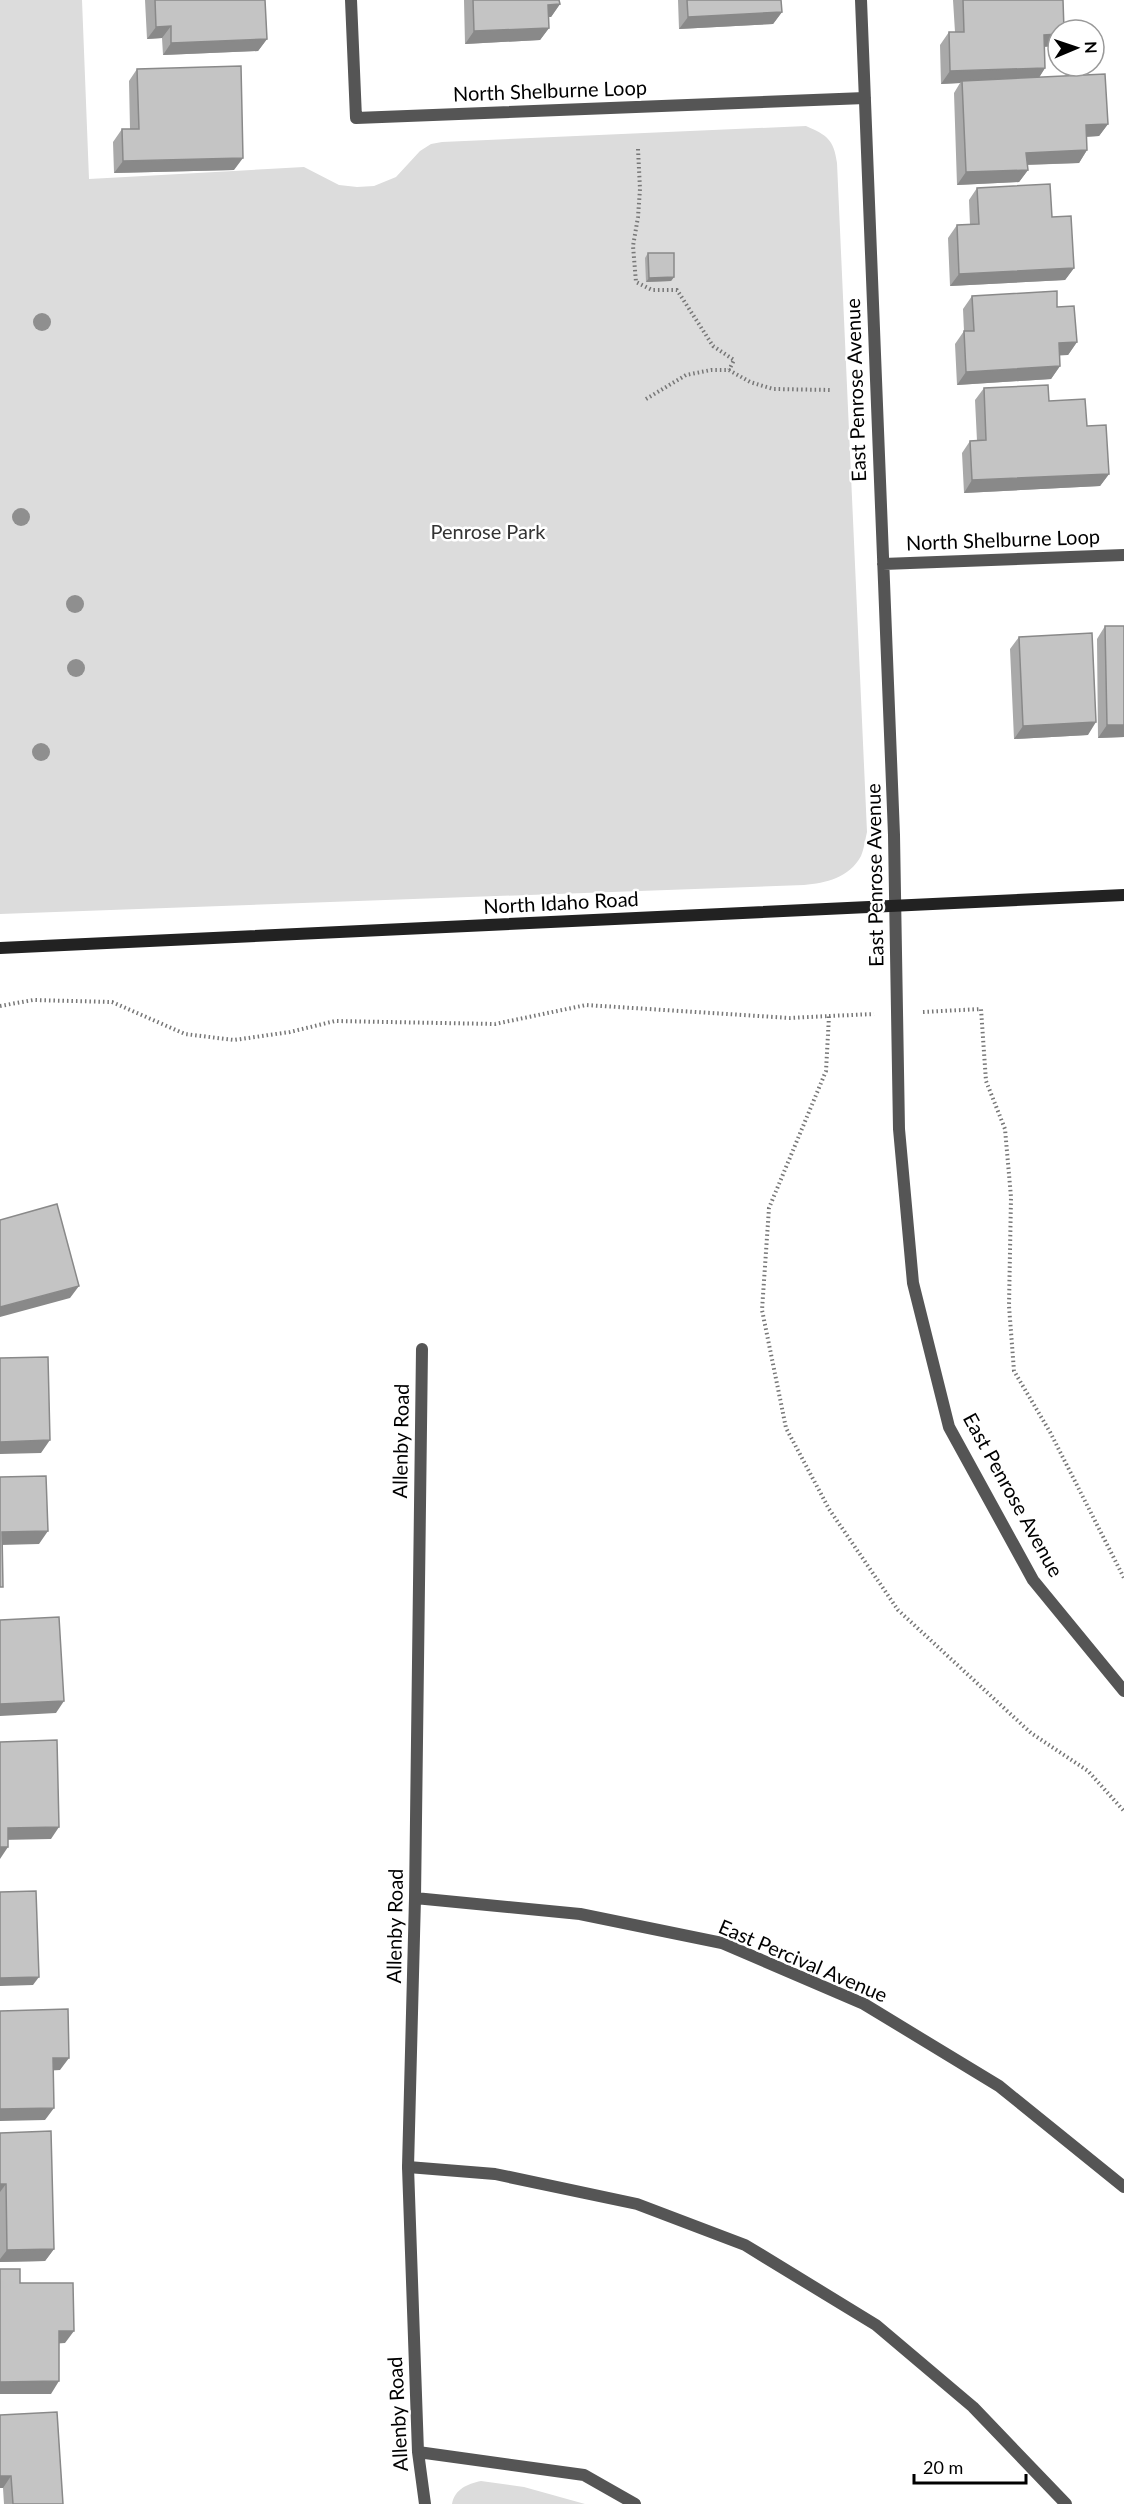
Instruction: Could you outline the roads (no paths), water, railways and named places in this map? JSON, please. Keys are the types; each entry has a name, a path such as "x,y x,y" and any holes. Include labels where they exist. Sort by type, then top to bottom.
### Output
{"main road":[{"name":"North Idaho Road","path":"0,948 1124,895"}],"street":[{"name":"North Shelburne Loop","path":"351,0 356,118 865,98"},
{"name":"East Penrose Avenue","path":"861,0 894,835 899,1129 913,1283 949,1427 1033,1580 1124,1691"},
{"name":"North Shelburne Loop","path":"884,564 1124,555"},
{"name":"Allenby Road","path":"422,1349 415,1898 408,2167 418,2452 425,2504"},
{"name":"East Percival Avenue","path":"415,1898 580,1914 722,1943 864,2004 970,2068 999,2086 1124,2187"},
{"path":"408,2167 495,2174 637,2204 745,2245 876,2325 973,2407 1066,2504"},
{"path":"418,2452 584,2475 635,2504"}],"park label":[{"name":"Penrose Park","path":"488,532"}]}
